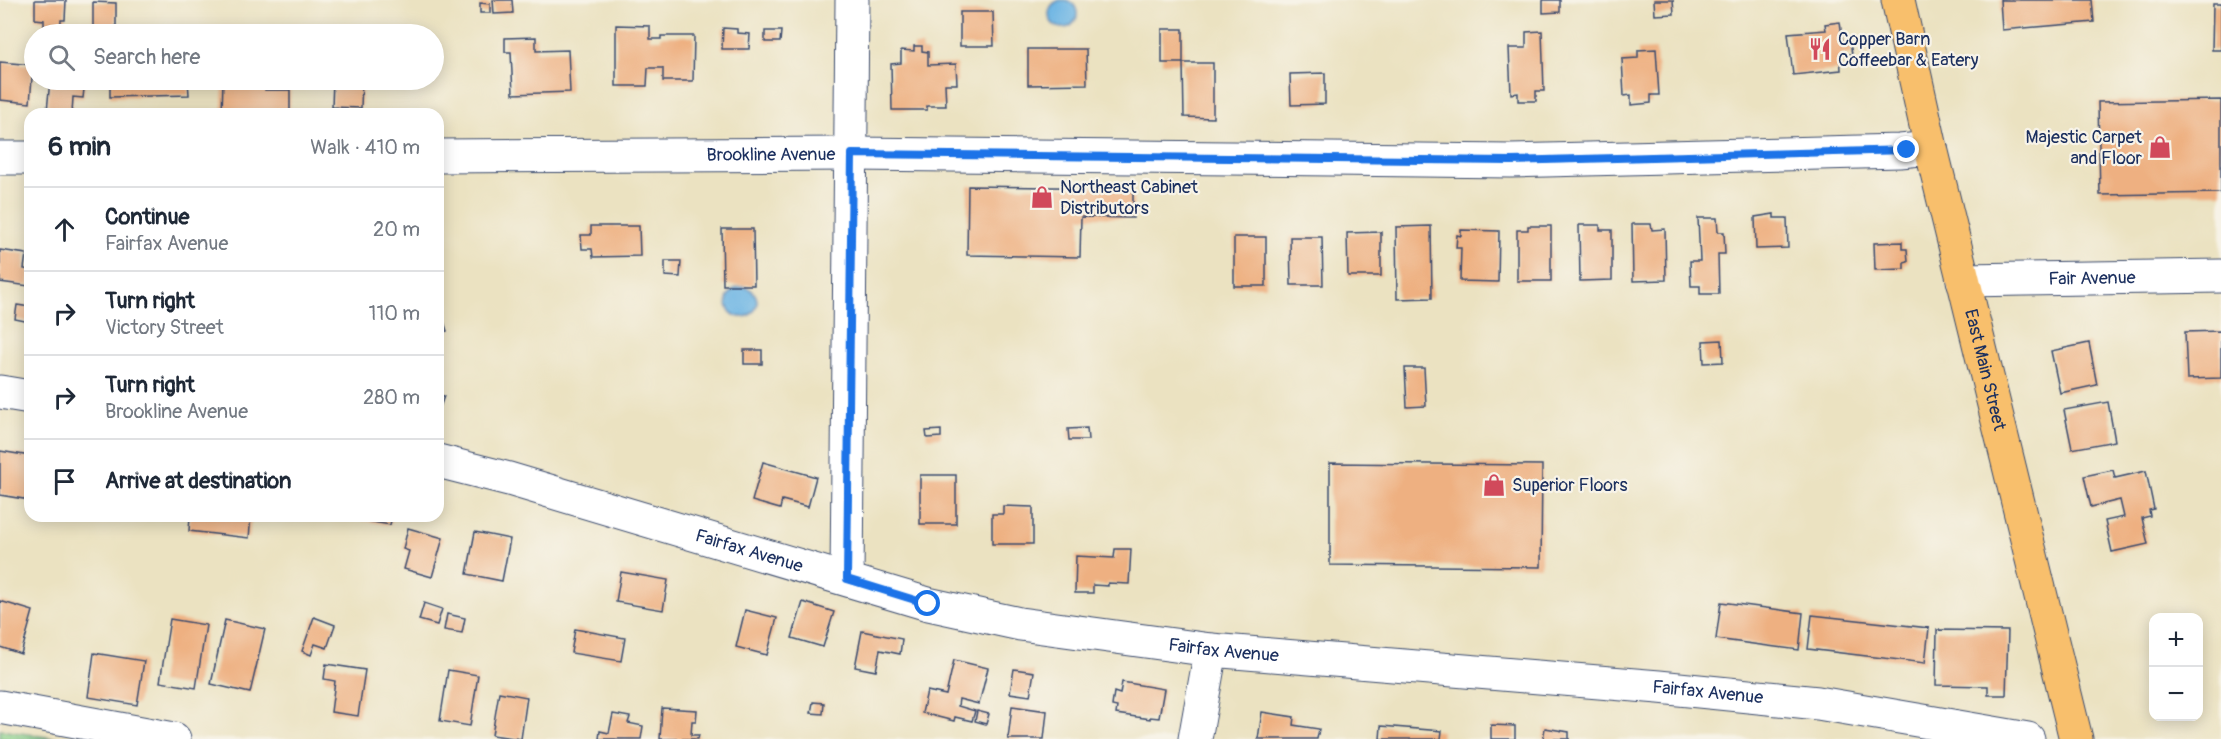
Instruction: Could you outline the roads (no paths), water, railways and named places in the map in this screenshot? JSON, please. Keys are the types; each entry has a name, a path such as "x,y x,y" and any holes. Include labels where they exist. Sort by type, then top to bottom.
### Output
{"main road":[{"name":"East Main Street","path":"1898,0 1931,148 2076,739"}],"street":[{"path":"847,579 852,0"},
{"name":"Brookline Avenue","path":"444,156 852,154 1511,161 1900,151 1931,148"},
{"path":"0,158 24,158"},
{"name":"Fair Avenue","path":"1964,280 2221,276"},
{"path":"0,392 24,396"},
{"name":"Fairfax Avenue","path":"444,463 509,479 928,604 1020,624 1211,650 1818,702 2028,739"},
{"path":"1195,739 1211,650"},
{"path":"0,707 174,739"}],"water":[{"path":"1063,0 1073,4 1077,14 1073,24 1063,28 1053,24 1049,14 1053,4"},
{"path":"742,287 752,292 757,302 752,312 742,317 732,312 727,302 732,292"}],"place":[{"name":"Copper Barn Coffeebar & Eatery","path":"1820,49"},
{"name":"Majestic Carpet and Floor","path":"2160,147"},
{"name":"Northeast Cabinet Distributors","path":"1042,197"},
{"name":"Superior Floors","path":"1494,485"}]}
